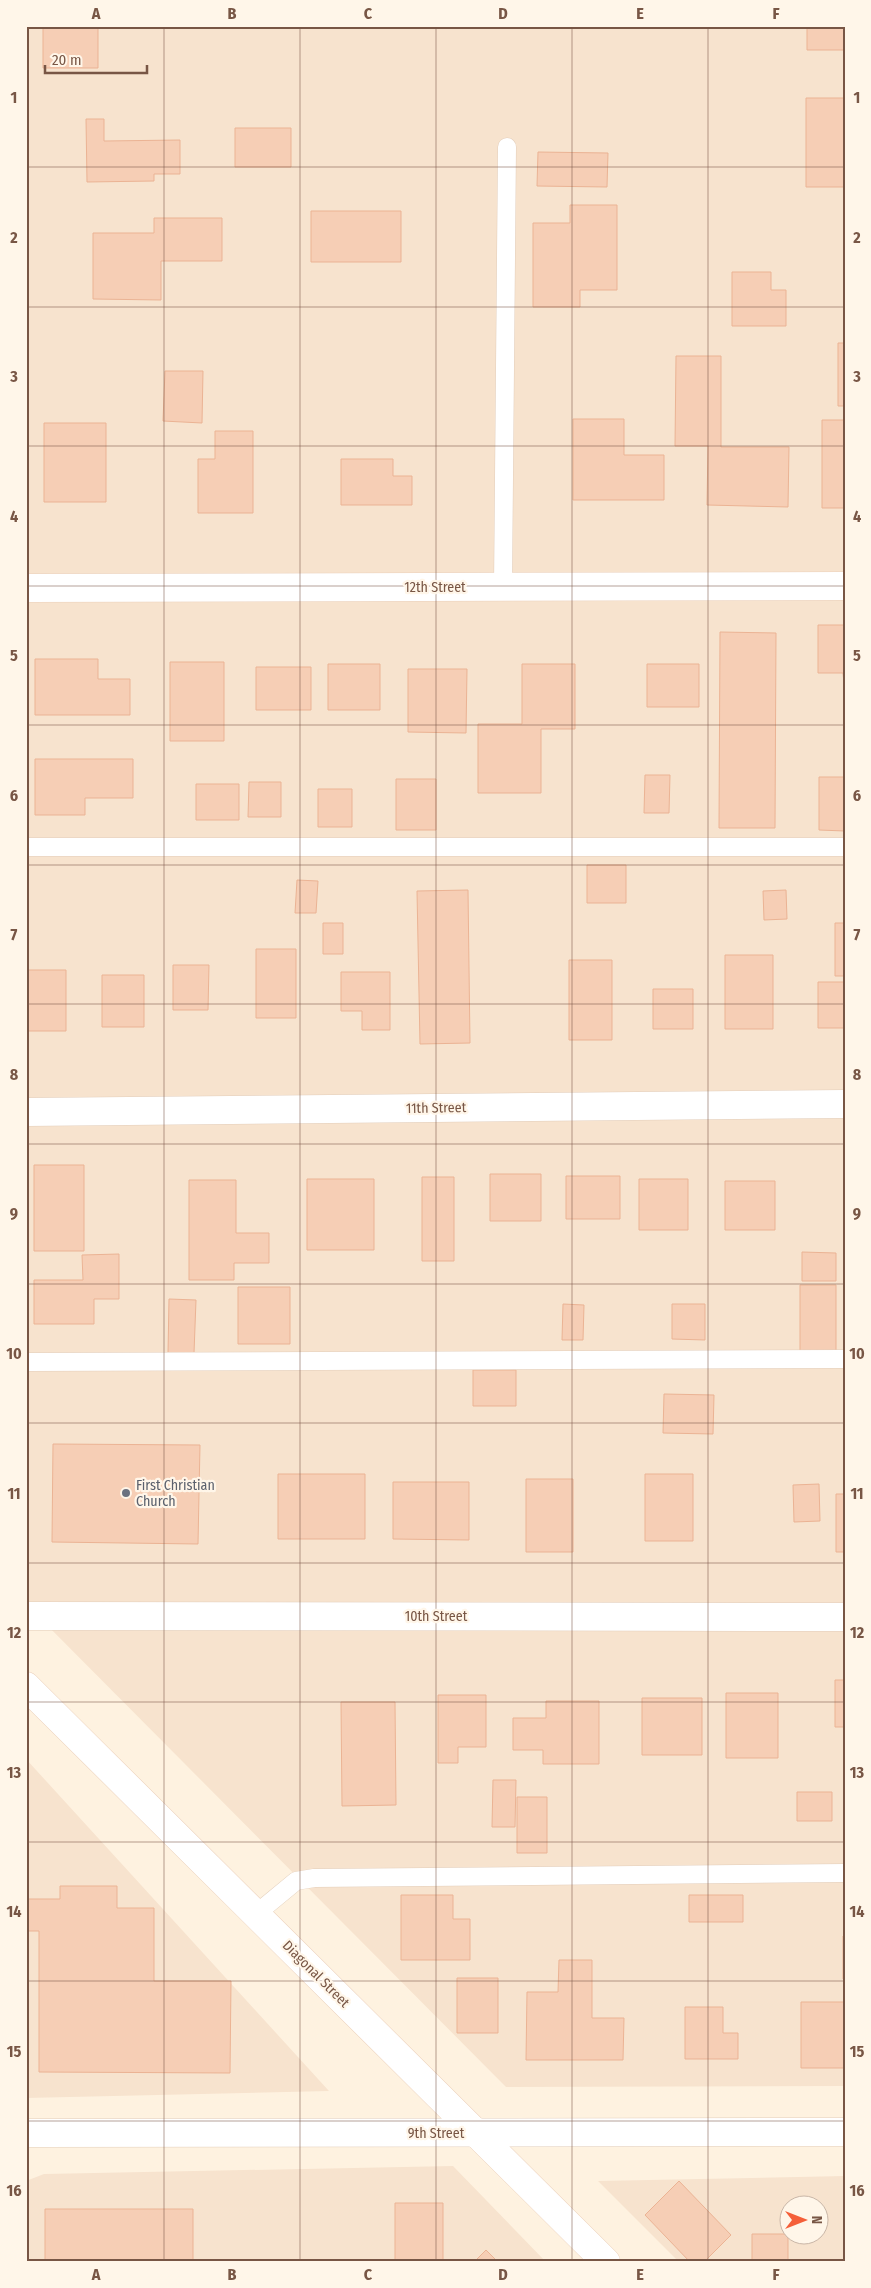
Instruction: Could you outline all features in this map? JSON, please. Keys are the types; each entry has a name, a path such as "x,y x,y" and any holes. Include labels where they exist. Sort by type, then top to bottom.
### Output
{"street":[{"name":"12th Street","path":"26,588 845,586"},
{"name":"11th Street","path":"26,1112 845,1104"},
{"name":"10th Street","path":"26,1616 845,1617"},
{"name":"Diagonal Street","path":"26,1686 606,2262"},
{"name":"9th Street","path":"26,2133 845,2132"}],"lane":[{"path":"503,587 507,146"},
{"path":"26,847 845,847"},
{"path":"26,1362 845,1359"},
{"path":"256,1914 296,1881 314,1878 845,1873"}],"shaded area":[{"path":"26,26 845,26 845,2086 506,2087 26,1604"},
{"path":"26,1759 329,2091 26,2098"},
{"path":"453,2166 546,2262 26,2262 26,2181 44,2174"},
{"path":"845,2176 845,2262 679,2262 598,2181"}],"building":[{"path":"43,26 98,26 98,68 43,68"},
{"path":"807,26 845,26 845,50 807,50"},
{"path":"806,98 845,98 845,187 806,187"},
{"path":"86,119 104,119 104,141 180,140 180,174 154,174 154,181 87,182"},
{"path":"235,128 291,128 291,167 235,167"},
{"path":"538,152 608,153 607,187 537,186"},
{"path":"570,205 617,205 617,290 580,290 580,307 533,307 533,223 570,223"},
{"path":"311,211 401,211 401,262 311,262"},
{"path":"154,218 222,218 222,261 161,261 161,300 93,299 93,233 154,233"},
{"path":"732,272 771,272 771,290 786,290 786,326 732,326"},
{"path":"838,343 845,343 845,406 838,406"},
{"path":"676,356 721,356 721,447 789,447 788,507 707,505 708,446 675,446"},
{"path":"165,371 203,371 202,423 163,421"},
{"path":"573,419 624,419 624,455 664,455 664,500 573,500"},
{"path":"822,420 845,420 845,508 822,508"},
{"path":"44,423 106,423 106,502 44,502"},
{"path":"215,431 253,431 253,513 198,513 198,459 215,459"},
{"path":"341,459 393,459 393,476 412,476 412,505 341,505"},
{"path":"818,625 845,625 845,693 843,673 818,673"},
{"path":"720,632 776,633 775,828 719,828"},
{"path":"35,659 98,659 98,679 130,679 130,715 35,715"},
{"path":"170,662 224,662 224,741 170,741"},
{"path":"328,664 380,664 380,710 328,710"},
{"path":"522,664 575,664 575,729 541,729 541,793 478,793 478,724 522,724"},
{"path":"647,664 699,664 699,707 647,707"},
{"path":"256,667 311,667 311,710 256,710"},
{"path":"408,669 467,669 466,733 408,732"},
{"path":"35,759 133,759 133,798 85,798 85,815 35,815"},
{"path":"645,775 670,775 669,813 644,813"},
{"path":"819,777 845,777 845,831 819,830"},
{"path":"396,779 436,779 436,830 396,830"},
{"path":"249,782 281,782 281,817 248,817"},
{"path":"196,784 239,784 239,820 196,820"},
{"path":"318,789 352,789 352,827 318,827"},
{"path":"587,865 626,865 626,903 587,903"},
{"path":"297,880 318,881 316,913 295,913"},
{"path":"468,890 470,1043 420,1044 417,891"},
{"path":"786,890 787,919 764,920 763,891"},
{"path":"323,923 343,923 343,954 323,954"},
{"path":"835,923 845,923 845,976 835,976"},
{"path":"256,949 296,949 296,1018 256,1018"},
{"path":"725,955 773,955 773,1029 725,1029"},
{"path":"569,960 612,960 612,1040 569,1040"},
{"path":"173,965 209,965 208,1010 173,1010"},
{"path":"26,970 66,970 66,1031 26,1031"},
{"path":"341,972 390,972 390,1030 362,1030 362,1011 341,1011"},
{"path":"102,975 144,975 144,1027 102,1027"},
{"path":"818,982 845,982 845,1028 818,1028"},
{"path":"653,989 693,989 693,1029 653,1029"},
{"path":"34,1165 84,1165 84,1251 34,1251"},
{"path":"490,1174 541,1174 541,1221 490,1221"},
{"path":"566,1176 620,1176 620,1219 566,1219"},
{"path":"422,1177 454,1177 454,1261 422,1261"},
{"path":"307,1179 374,1179 374,1250 307,1250"},
{"path":"639,1179 688,1179 688,1230 639,1230"},
{"path":"189,1180 236,1180 236,1233 269,1233 269,1263 234,1263 234,1280 189,1280"},
{"path":"725,1181 775,1181 775,1230 725,1230"},
{"path":"802,1252 836,1253 836,1281 802,1281"},
{"path":"119,1254 119,1299 94,1299 94,1324 34,1324 34,1280 83,1280 82,1255"},
{"path":"800,1285 836,1285 836,1352 800,1352"},
{"path":"238,1287 290,1287 290,1344 238,1344"},
{"path":"169,1299 196,1300 194,1353 168,1353"},
{"path":"563,1304 584,1305 583,1340 562,1340"},
{"path":"672,1304 705,1304 705,1340 672,1339"},
{"path":"473,1370 516,1370 516,1406 473,1406"},
{"path":"664,1394 714,1395 713,1434 663,1433"},
{"name":"First Christian Church","path":"53,1444 200,1445 198,1544 52,1542"},
{"path":"278,1474 365,1474 365,1539 278,1539"},
{"path":"645,1474 693,1474 693,1541 645,1541"},
{"path":"526,1479 573,1479 573,1552 526,1552"},
{"path":"393,1482 469,1482 469,1540 393,1539"},
{"path":"819,1484 820,1521 794,1522 793,1485"},
{"path":"836,1494 845,1494 845,1552 836,1552"},
{"path":"835,1680 845,1680 845,1727 835,1727"},
{"path":"726,1693 778,1693 778,1758 726,1758"},
{"path":"438,1695 486,1695 486,1747 458,1747 458,1763 438,1763"},
{"path":"642,1698 702,1698 702,1755 642,1755"},
{"path":"546,1701 599,1701 599,1764 543,1764 543,1750 513,1750 513,1718 546,1718"},
{"path":"341,1702 395,1702 396,1805 342,1806"},
{"path":"493,1780 516,1780 515,1827 492,1827"},
{"path":"797,1792 832,1792 832,1821 797,1821"},
{"path":"517,1797 547,1797 547,1853 517,1853"},
{"path":"60,1886 117,1886 117,1908 154,1908 154,1981 231,1981 230,2073 39,2072 39,1931 26,1931 26,1899 60,1899"},
{"path":"401,1895 453,1895 453,1919 470,1919 470,1960 401,1960"},
{"path":"689,1895 743,1895 743,1922 689,1922"},
{"path":"843,1936 845,1936 845,1979 843,1979"},
{"path":"559,1960 592,1960 592,2018 624,2018 623,2060 526,2060 527,1992 558,1992"},
{"path":"457,1978 498,1978 498,2033 457,2033"},
{"path":"801,2002 845,2002 845,2068 801,2068"},
{"path":"685,2007 723,2007 723,2033 738,2033 738,2059 685,2059"},
{"path":"679,2181 731,2235 704,2262 690,2262 645,2215"},
{"path":"395,2203 443,2203 443,2262 395,2262"},
{"path":"45,2209 193,2209 193,2262 45,2262"},
{"path":"752,2234 778,2234 778,2246 788,2246 788,2262 752,2262"},
{"path":"486,2250 498,2262 474,2262"}],"place":[{"name":"First Christian Church","path":"126,1493"}]}
